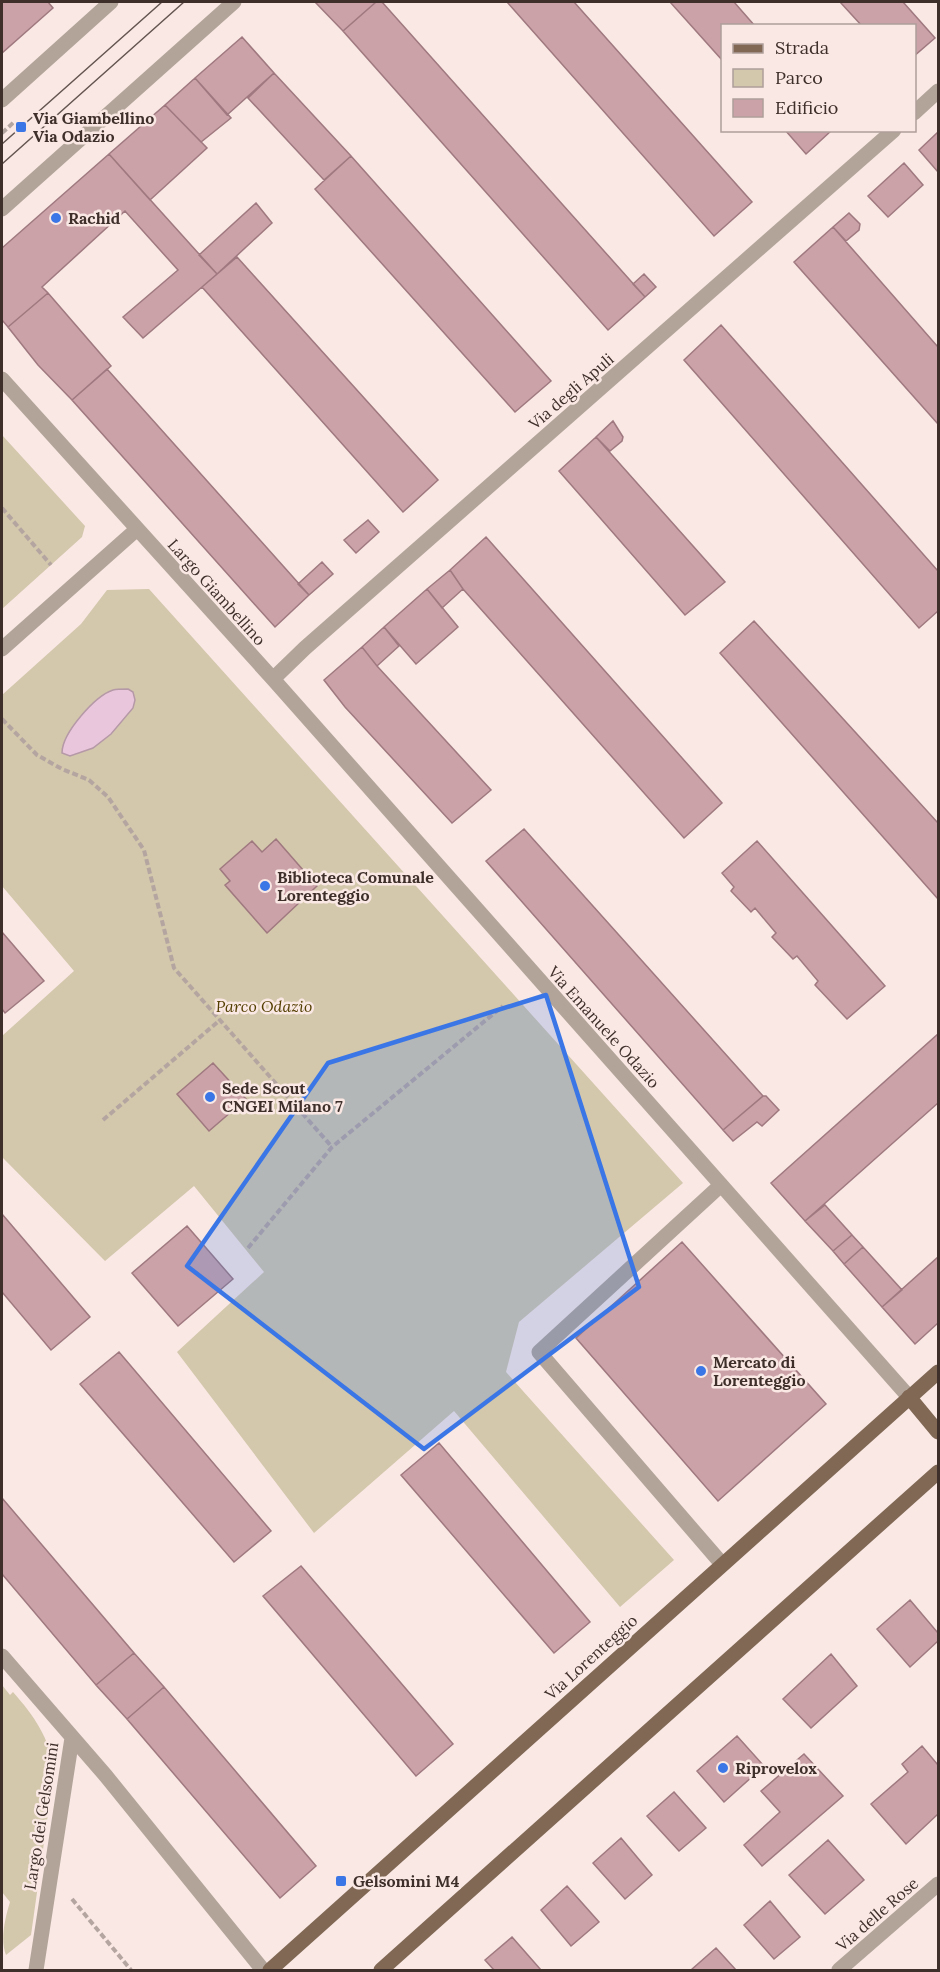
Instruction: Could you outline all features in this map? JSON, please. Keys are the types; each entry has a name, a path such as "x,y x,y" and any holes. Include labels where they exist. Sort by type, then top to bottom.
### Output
{"main road":[{"name":"Via Lorenteggio","path":"270,1971 939,1372"},
{"path":"909,1397 939,1432"},
{"path":"381,1971 939,1472"}],"street":[{"path":"2,100 111,2"},
{"path":"2,208 234,2"},
{"path":"916,111 939,91"},
{"name":"Via degli Apuli","path":"273,679 305,648 892,132"},
{"name":"Largo Giambellino","path":"2,380 273,679"},
{"path":"2,649 136,530"},
{"name":"Via Emanuele Odazio","path":"273,679 909,1397"},
{"path":"721,1185 539,1352 722,1564"},
{"name":"Largo dei Gelsomini","path":"2,1656 72,1738 36,1971"},
{"path":"72,1738 106,1776 263,1971"},
{"name":"Via delle Rose","path":"839,1971 939,1884"}],"path":[{"path":"2,508 51,565"},
{"path":"2,719 38,755 62,769 89,780 108,797 144,850 174,968 332,1147"},
{"path":"248,1248 332,1147 503,1006"},
{"path":"103,1120 220,1020"},
{"path":"70,1897 131,1970"}],"highlighted area":[{"path":"546,995 639,1287 424,1449 187,1266 328,1063"}],"green space":[{"path":"2,435 85,526 82,537 2,609"},
{"name":"Parco Odazio","path":"149,589 683,1183 519,1322 506,1372 674,1560 620,1607 454,1411 314,1533 177,1352 264,1272 194,1186 105,1261 2,1157 2,1036 74,971 2,886 2,695 81,624 107,590"},
{"path":"2,1685 10,1695 13,1692 40,1728 49,1748 54,1771 31,1935 6,1955 3,1936 10,1902 2,1892"}],"shaded area":[{"path":"128,689 133,692 135,700 133,708 111,734 93,748 70,756 62,753 67,736 89,707 113,690"}],"building":[{"path":"2,2 48,2 53,8 2,53"},
{"path":"315,2 376,2 343,31"},
{"path":"376,2 382,2 645,297 608,330 343,31"},
{"path":"507,2 574,2 752,202 714,236"},
{"path":"670,2 734,2 753,24 721,24 721,59"},
{"path":"840,2 903,2 935,38 916,54 916,24 860,24"},
{"path":"242,37 274,73 227,115 195,78"},
{"path":"274,73 351,156 324,180 248,98"},
{"path":"195,78 231,118 201,142 165,105"},
{"path":"165,105 207,148 150,200 109,154"},
{"path":"787,132 830,132 806,154"},
{"path":"938,132 938,172 919,150"},
{"path":"109,154 217,274 143,338 123,317 178,270 125,211 42,287 48,293 8,327 2,320 2,248"},
{"path":"351,156 551,381 515,412 315,189"},
{"path":"904,163 923,185 888,217 868,196"},
{"path":"256,203 272,223 217,274 199,255"},
{"path":"849,213 860,224 859,230 846,241 833,227"},
{"path":"833,227 938,347 938,424 794,262"},
{"path":"237,257 438,480 403,512 202,287"},
{"path":"644,274 656,287 645,297 633,284"},
{"path":"48,293 111,366 72,400 38,365 8,327"},
{"path":"721,325 938,571 938,611 919,628 684,360"},
{"path":"107,369 309,595 275,627 72,400"},
{"path":"613,421 623,437 622,441 610,451 596,437"},
{"path":"596,437 725,582 685,615 559,471"},
{"path":"368,520 379,532 356,553 344,540"},
{"path":"486,537 722,803 684,838 463,589 450,570"},
{"path":"322,562 333,574 309,595 298,584"},
{"path":"450,570 463,589 442,608 427,589"},
{"path":"427,589 458,627 416,664 384,627"},
{"path":"754,621 938,823 938,899 720,653"},
{"path":"384,627 399,646 377,666 362,647"},
{"path":"362,647 491,790 452,823 345,707 324,680"},
{"path":"524,829 763,1096 723,1130 486,861"},
{"path":"276,839 317,886 267,933 225,885 230,881 220,869 252,841 262,852"},
{"path":"757,841 885,986 847,1019 815,985 818,981 797,956 793,959 772,937 776,933 755,908 751,912 731,891 734,887 722,873"},
{"path":"2,932 44,981 5,1013 2,1009"},
{"path":"938,1034 938,1103 805,1221 771,1183"},
{"path":"213,1063 246,1099 209,1131 177,1094"},
{"path":"763,1096 766,1096 779,1110 762,1126 757,1122 733,1141 723,1130"},
{"path":"825,1205 852,1235 833,1251 805,1221"},
{"path":"2,1214 90,1317 51,1350 2,1292"},
{"path":"187,1226 233,1279 178,1326 132,1273"},
{"path":"852,1235 863,1247 844,1264 833,1251"},
{"name":"Mercato di Lorenteggio","path":"682,1242 826,1404 718,1501 576,1338"},
{"path":"863,1247 902,1290 882,1307 844,1264"},
{"path":"938,1257 938,1323 915,1344 882,1307"},
{"path":"119,1352 271,1531 234,1562 80,1384"},
{"path":"439,1443 590,1622 554,1653 401,1475"},
{"path":"2,1498 134,1653 96,1685 2,1574"},
{"path":"301,1566 453,1744 416,1776 263,1596"},
{"path":"910,1600 938,1633 938,1641 910,1667 877,1629"},
{"path":"134,1653 164,1687 127,1719 96,1685"},
{"path":"831,1654 857,1686 811,1728 783,1699"},
{"path":"164,1687 316,1866 280,1898 127,1719"},
{"path":"737,1736 764,1766 724,1802 697,1771"},
{"path":"922,1746 938,1765 938,1814 906,1844 871,1804 908,1772 902,1764"},
{"path":"804,1754 843,1796 762,1866 744,1845 780,1812 761,1791"},
{"path":"674,1792 706,1828 679,1851 647,1816"},
{"path":"621,1838 652,1875 625,1899 593,1863"},
{"path":"828,1840 864,1880 825,1914 789,1875"},
{"path":"567,1886 599,1922 571,1946 541,1910"},
{"path":"770,1901 800,1937 774,1959 744,1925"},
{"path":"512,1937 541,1970 494,1970 485,1960"},
{"path":"716,1948 736,1970 691,1970"}],"tram line":[{"path":"2,144 162,2"},
{"path":"2,164 184,2"}],"place":[{"name":"Via Giambellino Via Odazio","path":"21,127"},
{"name":"Rachid","path":"56,218"},
{"name":"Biblioteca Comunale Lorenteggio","path":"265,886"},
{"name":"Sede Scout CNGEI Milano 7","path":"210,1097"},
{"name":"Mercato di Lorenteggio","path":"701,1371"},
{"name":"Riprovelox","path":"723,1768"},
{"name":"Gelsomini M4","path":"341,1881"}]}
